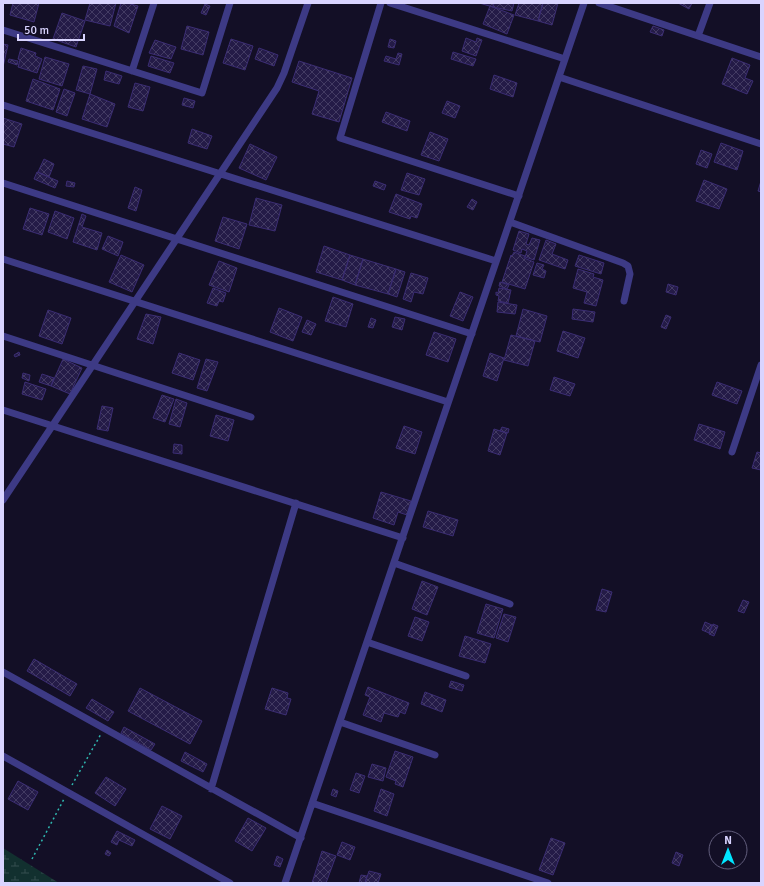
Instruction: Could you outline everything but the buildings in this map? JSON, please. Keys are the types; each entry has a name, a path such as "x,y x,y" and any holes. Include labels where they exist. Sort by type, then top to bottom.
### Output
{"street":[{"path":"132,71 153,3"},
{"path":"3,30 202,94 230,3"},
{"path":"3,500 6,489 52,426 277,88 284,73 308,3"},
{"path":"381,3 340,138 518,196"},
{"path":"390,3 565,59"},
{"path":"285,883 584,3"},
{"path":"600,3 761,57"},
{"path":"698,36 710,3"},
{"path":"559,77 761,144"},
{"path":"3,105 496,262"},
{"path":"3,183 472,334"},
{"path":"510,222 628,266 630,274 624,301"},
{"path":"3,259 448,402"},
{"path":"3,336 251,417"},
{"path":"732,452 761,364"},
{"path":"3,410 402,538"},
{"path":"211,789 296,504"},
{"path":"394,563 510,604"},
{"path":"367,642 466,676"},
{"path":"3,672 301,838"},
{"path":"340,722 435,755"},
{"path":"3,756 230,883"},
{"path":"312,803 548,883"}],"green space":[{"path":"3,848 59,883 3,883"}]}
